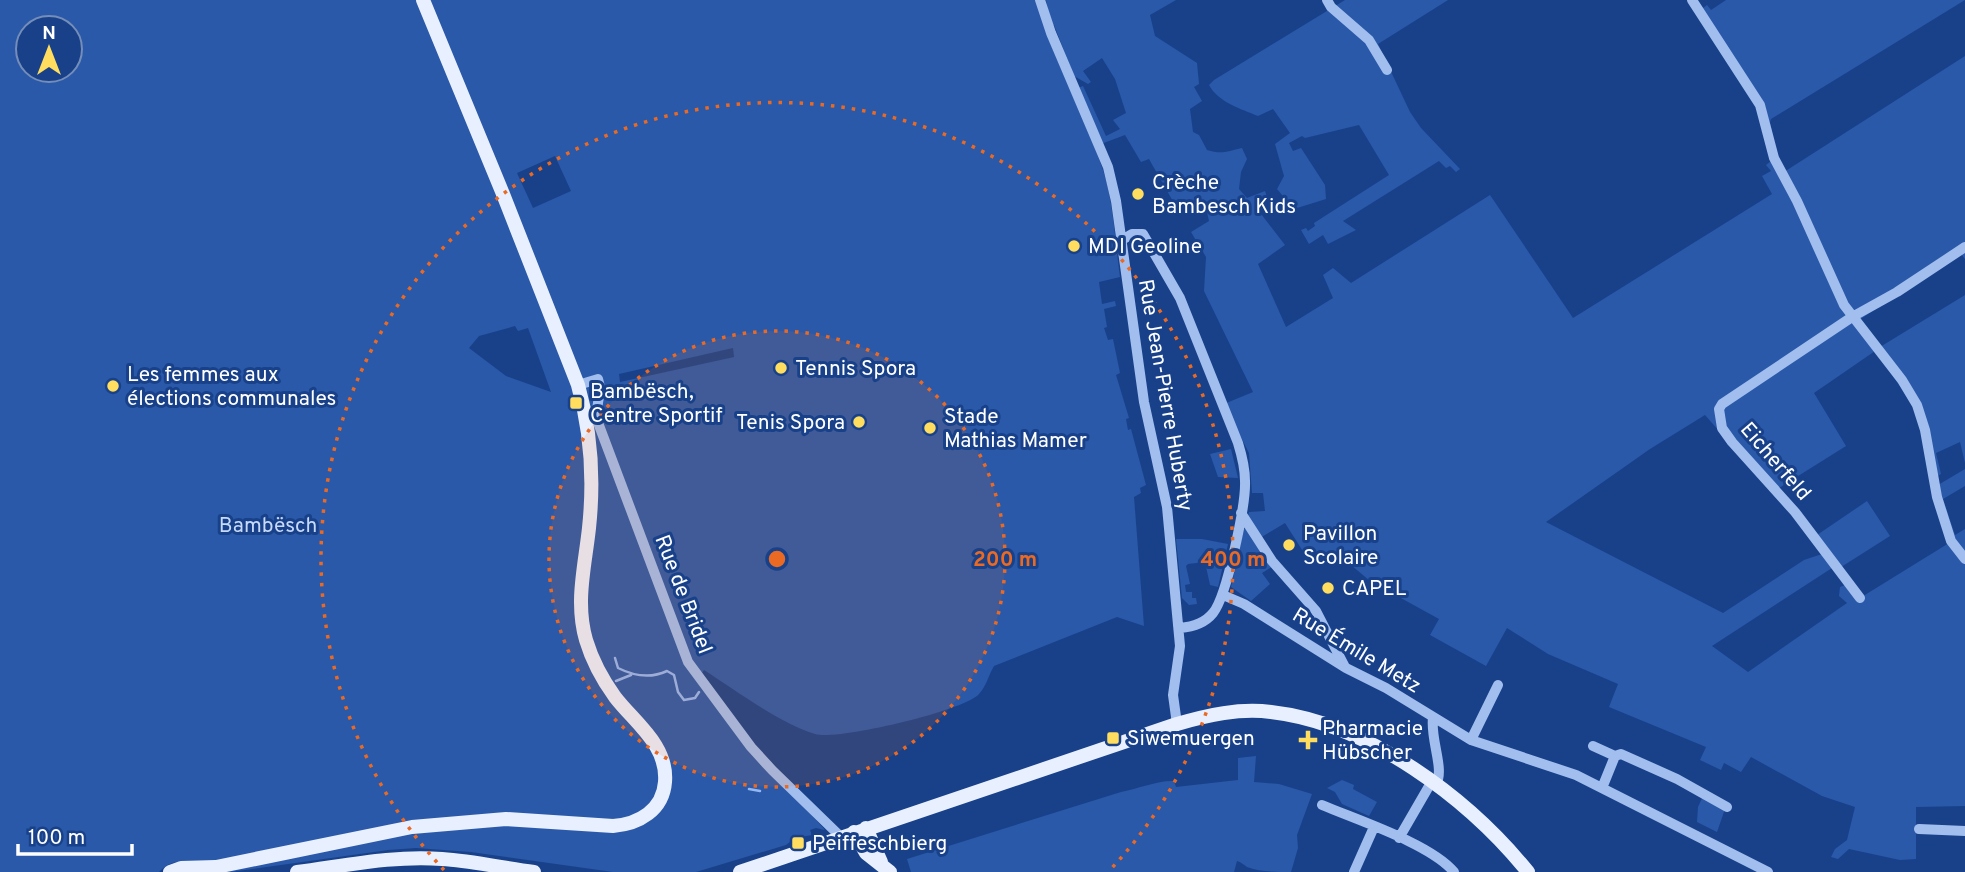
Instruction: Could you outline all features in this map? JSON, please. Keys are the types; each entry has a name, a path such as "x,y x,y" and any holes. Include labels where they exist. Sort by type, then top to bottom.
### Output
{"main road":[{"path":"170,872 181,868 216,867 432,825 506,818 613,826 627,824 640,819 653,809 661,797 665,783 665,767 661,753 616,698 602,676 586,639 581,615 581,588 591,503 587,415 578,385 503,194 423,0"},
{"path":"740,872 1177,724 1234,712 1269,712 1305,718 1339,730 1384,752 1434,783 1490,829 1528,872"},
{"path":"854,833 874,850 888,871"},
{"path":"297,872 392,860 422,859 442,859 534,872"}],"street":[{"name":"Rue Jean-Pierre Huberty","path":"1040,0 1051,33 1108,167 1116,201 1144,402 1167,507 1180,628 1180,655 1173,695 1177,724"},
{"path":"1327,0 1331,7 1369,40 1387,71"},
{"path":"1692,0 1760,105 1779,169 1852,317 1902,380 1917,405 1925,430 1937,497 1951,541 1965,559"},
{"path":"1122,240 1132,234 1143,234 1180,298 1241,453 1245,481 1241,513 1223,595 1213,614 1202,622 1180,628"},
{"name":"Eicherfeld","path":"1860,598 1795,512 1732,442 1722,428 1718,415 1722,404 1852,317 1897,292 1965,247"},
{"name":"Rue de Bridel","path":"578,385 598,379 600,387 597,420 688,662 772,770 854,833"},
{"path":"1241,513 1272,561 1316,611 1346,668"},
{"name":"Rue Émile Metz","path":"1223,595 1244,604 1346,668 1386,688 1471,740 1576,775 1768,872"},
{"path":"1471,740 1498,685"},
{"path":"1399,838 1440,774 1431,733 1433,718"},
{"path":"1593,746 1615,755 1621,754 1677,779 1727,807"},
{"path":"1602,788 1615,755"},
{"path":"1322,805 1399,838 1442,860 1454,872"},
{"path":"1354,872 1374,827"},
{"path":"1919,829 1965,831"}],"green space":[{"name":"Bambësch","path":"0,0 1036,0 1095,148 1110,196 1120,277 1099,282 1102,304 1115,301 1116,306 1104,309 1107,327 1104,328 1108,340 1113,339 1120,373 1116,375 1129,418 1126,419 1128,430 1131,429 1146,485 1140,488 1141,493 1134,497 1144,626 1117,617 994,666 979,694 969,701 899,723 827,735 815,734 788,723 704,670 699,678 751,747 825,830 816,828 810,830 812,835 795,838 786,845 696,872 613,872 471,852 416,848 230,872 217,872 206,862 175,862 159,872 0,872","holes":["555,156 571,191 533,208 517,173","515,326 518,331 528,328 551,392 506,376 469,348 479,336","733,348 734,357 620,382 619,374"]},
{"path":"1046,0 1176,0 1150,15 1155,36 1197,63 1199,84 1194,87 1202,101 1190,109 1193,132 1199,135 1207,150 1221,152 1242,148 1247,159 1241,172 1239,189 1247,198 1265,191 1268,200 1258,210 1285,245 1258,264 1286,327 1333,298 1323,275 1333,268 1351,283 1490,195 1573,318 1772,194 1762,176 1771,171 1766,165 1771,161 1756,106 1699,11 1707,5 1711,10 1726,0 1965,0 1770,122 1784,172 1965,56 1965,259 1961,254 1859,320 1880,347 1965,295 1965,463 1960,442 1936,453 1941,474 1936,477 1938,485 1965,469 1965,486 1943,499 1955,535 1965,529 1965,806 1916,807 1916,859 1900,860 1849,849 1838,859 1831,857 1835,849 1847,840 1855,807 1822,796 1751,757 1741,772 1724,763 1721,770 1700,760 1706,747 1609,707 1618,684 1548,654 1507,628 1486,666 1430,635 1439,619 1370,581 1351,565 1336,560 1311,564 1285,523 1260,538 1248,516 1249,512 1265,511 1263,493 1252,493 1249,453 1224,404 1253,392 1204,291 1206,257 1191,232 1209,221 1206,208 1200,211 1195,201 1179,212 1149,159 1141,162 1125,135 1101,144 1078,88 1083,86 1106,136 1120,129 1113,120 1126,113 1115,79 1102,58 1083,71 1091,82 1088,84 1074,76 1054,25 1051,25","holes":["1875,351 1914,406 1949,543 1860,598 1838,569 1890,536 1867,501 1817,535 1779,488 1846,446 1814,393","1705,415 1791,513 1822,554 1804,560 1723,613 1546,522 1650,449","1832,568 1845,585 1840,587 1839,596 1847,603 1748,672 1712,646"]},
{"path":"1345,0 1448,0 1378,44 1410,112 1421,128 1460,169 1456,172 1439,161 1343,221 1356,230 1328,244 1323,235 1309,244 1301,230 1306,228 1308,231 1315,226 1314,223 1389,175 1359,125 1305,138 1302,136 1289,143 1293,151 1301,148 1325,185 1326,199 1294,209 1277,189 1284,176 1275,144 1290,133 1273,109 1258,116 1224,100 1209,85"},
{"path":"1231,449 1238,478 1218,477 1210,454"},
{"path":"1244,529 1249,529 1273,566 1262,573 1270,584 1251,601 1231,587"},
{"path":"1176,539 1202,539 1228,544 1218,587 1210,585 1205,562 1186,566 1190,584 1185,585 1186,592 1192,592 1192,598 1196,598 1197,604 1189,605 1182,598"},
{"path":"1256,756 1254,782 1279,784 1312,794 1297,835 1298,848 1291,872 1257,870 1237,861 1234,872 911,872 907,859 1121,792 1168,781 1174,781 1176,787 1238,780 1238,758"},
{"path":"1342,780 1354,785 1353,789 1377,802 1369,816 1342,804 1335,792 1327,788"},
{"path":"1703,796 1725,809 1717,832 1697,822 1698,807"}],"waterway":[{"path":"615,658 618,668 630,673 648,676 667,671 674,675 678,692 684,700 695,698 699,692"},
{"path":"616,681 631,675"},
{"path":"749,789 760,791"}],"place":[{"name":"Crèche Bambesch Kids","path":"1138,194"},
{"name":"MDI Geoline","path":"1074,246"},
{"name":"Tennis Spora","path":"781,368"},
{"name":"Les femmes aux élections communales","path":"113,386"},
{"name":"Bambësch, Centre Sportif","path":"576,403"},
{"name":"Tenis Spora","path":"859,422"},
{"name":"Stade Mathias Mamer","path":"930,428"},
{"name":"Pavillon Scolaire","path":"1289,545"},
{"name":"CAPEL","path":"1328,588"},
{"name":"Siwemuergen","path":"1113,738"},
{"name":"Pharmacie Hübscher","path":"1308,740"},
{"name":"Peiffeschbierg","path":"798,843"}]}
